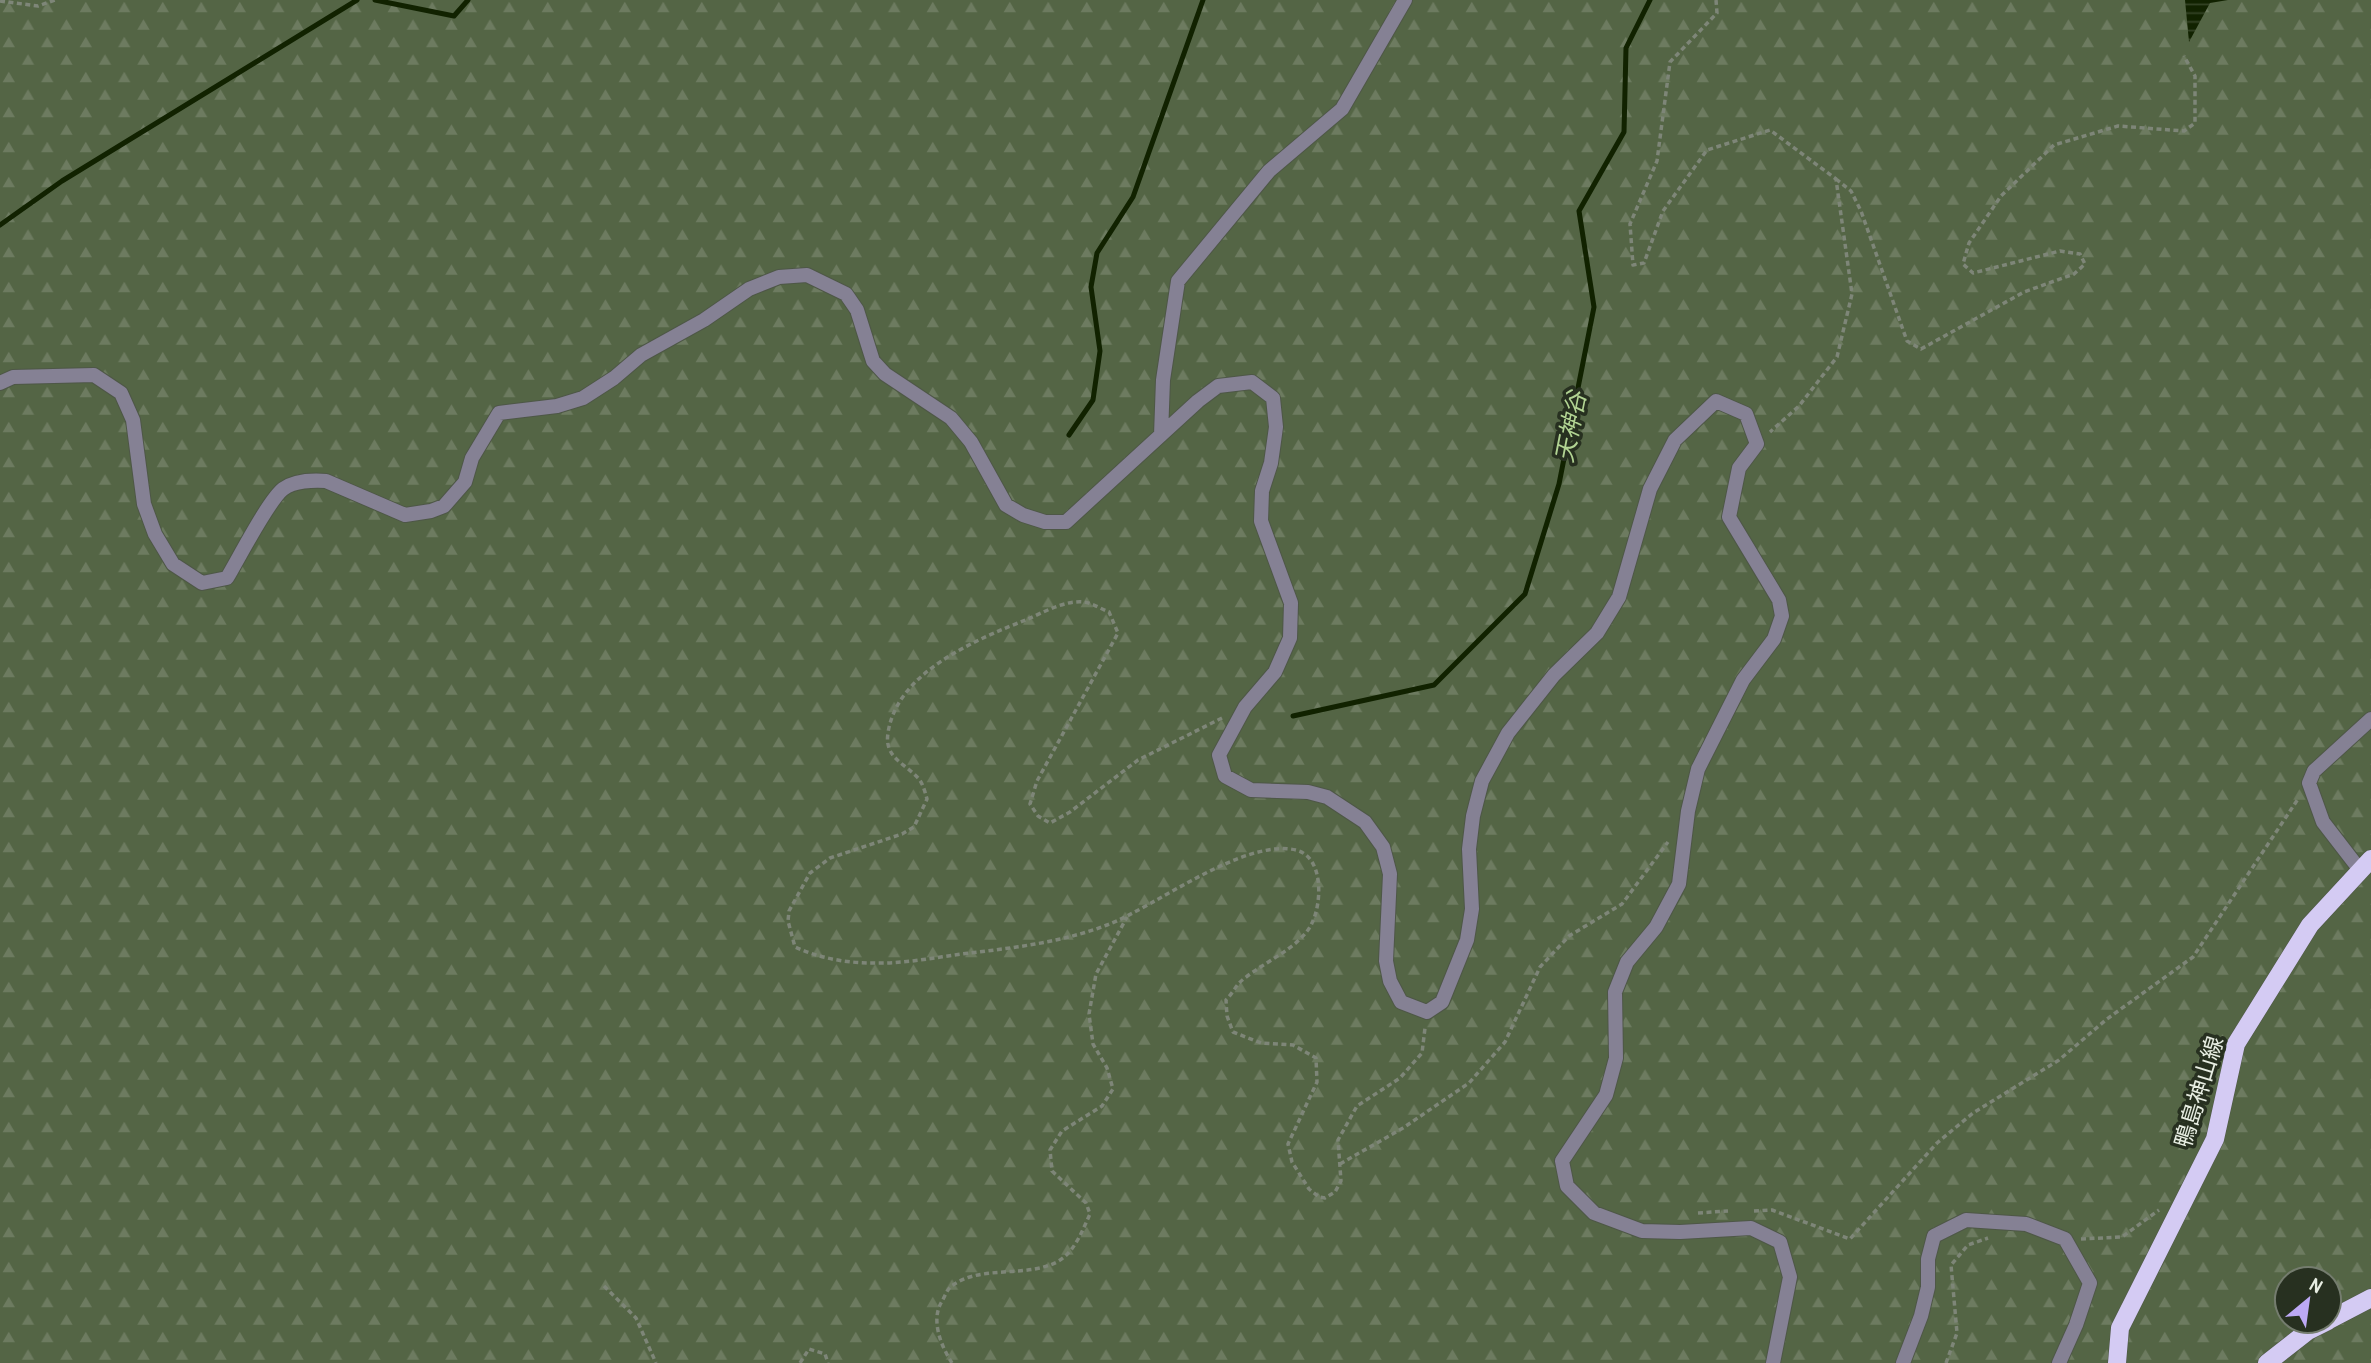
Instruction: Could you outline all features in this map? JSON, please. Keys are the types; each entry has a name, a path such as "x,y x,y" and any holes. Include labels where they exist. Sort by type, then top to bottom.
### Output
{"main road":[{"name":"鴨島神山線","path":"2117,1363 2120,1328 2215,1139 2236,1044 2310,925 2366,864"},
{"path":"2343,1313 2371,1298"},
{"path":"2267,1363 2303,1335"}],"street":[{"path":"1161,435 1163,380 1178,281 1269,171 1342,109 1405,0"},
{"path":"0,383 13,377 94,374 121,394 133,420 144,504 155,534 173,564 202,583 227,578 274,500 285,488 313,480 326,481 405,515 444,506 465,482 472,458 499,413 557,406 583,398 614,378 641,355 704,320 749,289 779,277 807,275 846,295 857,310 873,361 886,374 951,418 971,442 1006,505 1023,515 1045,522 1066,522 1218,386 1252,382 1273,398 1276,427 1271,463 1262,491 1261,521 1291,603 1290,638 1275,672 1245,707 1219,755 1225,776 1251,790 1308,792 1327,797 1366,822 1383,848 1390,874 1386,961 1390,981 1401,1002 1427,1012 1442,1002 1467,940 1472,909 1469,849 1472,816 1482,780 1508,733 1554,675 1597,633 1619,597 1650,489 1675,440 1716,401 1746,414 1757,444 1739,468 1729,517 1779,600 1782,616 1774,639 1743,680 1698,769 1688,811 1679,884 1656,927 1627,962 1615,992 1616,1058 1606,1095 1562,1161 1567,1186 1594,1213 1642,1231 1680,1233 1751,1228 1780,1242 1790,1278 1773,1363"},
{"path":"2366,864 2323,822 2309,783 2314,771 2371,719"},
{"path":"1903,1363 1921,1316 1928,1287 1928,1259 1934,1236 1966,1220 2026,1224 2065,1240 2090,1283 2077,1325 2059,1363"}],"path":[{"path":"0,1 37,6 55,0"},
{"path":"1716,0 1717,13 1670,62 1657,161 1630,224 1633,265 1644,263 1663,211 1707,150 1770,130 1851,191 1861,211 1907,341 1921,349 2025,292 2074,274 2085,264 2080,254 2060,251 1973,273 1963,264 1969,243 2001,196 2054,145 2118,126 2184,131 2195,123 2194,76 2184,56"},
{"path":"1757,444 1799,406 1837,356 1852,295 1836,179"},
{"path":"1245,707 1138,760 1070,812 1050,822 1038,816 1030,804 1037,781 1118,633 1109,612 1084,602 1061,605 978,639 932,667 917,681 900,701 888,733 892,757 920,780 928,799 914,827 902,834 830,858 810,873 789,911 788,921 795,947 818,957 872,963 926,959 1045,943 1106,926 1194,878 1244,856 1278,849 1297,850 1312,860 1318,871 1313,922 1304,936 1240,983 1226,1000 1227,1016 1233,1032 1261,1043 1293,1045 1316,1058 1317,1082 1288,1144 1292,1162 1309,1189 1325,1198 1335,1192 1341,1181 1338,1140 1357,1106 1400,1079 1422,1053 1427,1012"},
{"path":"1745,1211 1772,1210 1850,1239 1937,1143 1964,1120 2059,1060 2107,1019 2193,957 2309,783"},
{"path":"1340,1164 1403,1128 1469,1083 1505,1042 1540,967 1569,936 1622,904 1652,867 1688,811"},
{"path":"952,1363 939,1336 937,1310 950,1286 970,1277 1028,1271 1057,1262 1071,1251 1090,1214 1086,1203 1052,1171 1050,1150 1062,1131 1101,1106 1113,1089 1107,1068 1093,1044 1089,1014 1096,974 1128,916"},
{"path":"2065,1240 2123,1237 2162,1208"},
{"path":"1691,1216 1703,1212 1731,1211"},
{"path":"1946,1363 1957,1333 1951,1265 1968,1245 1991,1237"},
{"path":"604,1286 636,1318 656,1363"},
{"path":"800,1363 809,1349 825,1354 828,1363"}],"green space":[{"path":"0,0 2371,0 2371,1363 0,1363"}],"shaded area":[{"path":"2185,0 2228,0 2210,3 2189,42"}],"waterway":[{"path":"0,225 62,181 357,0"},
{"path":"375,0 454,16 468,0"},
{"path":"1069,435 1093,400 1100,351 1091,287 1097,253 1133,197 1203,0"},
{"name":"天神谷","path":"1293,716 1434,685 1525,594 1559,484 1594,307 1579,211 1624,132 1626,48 1650,0"}]}
